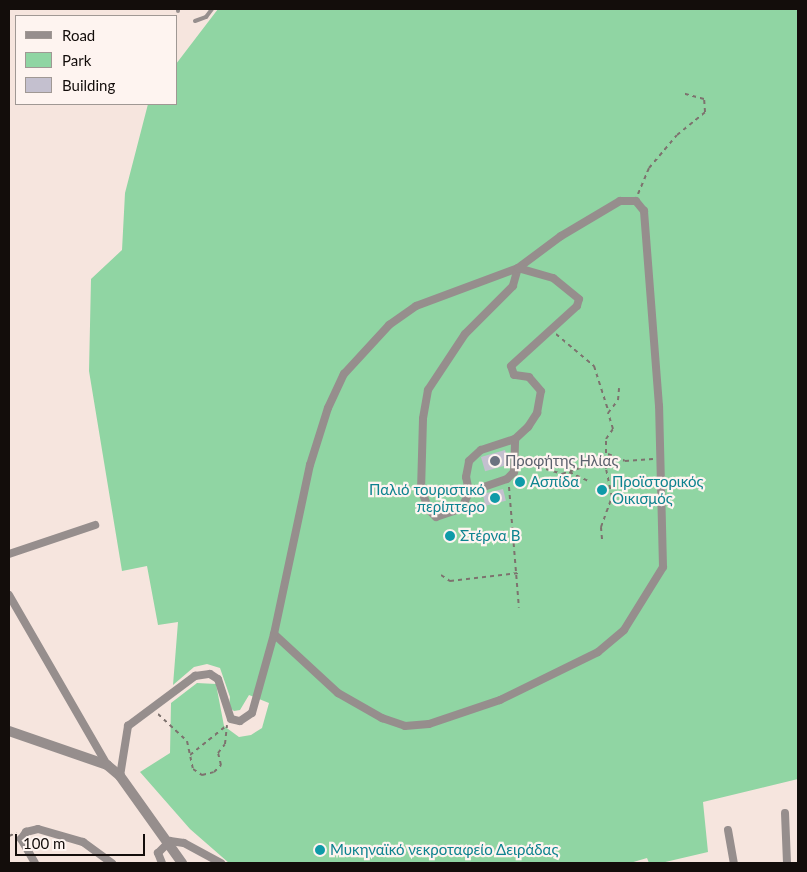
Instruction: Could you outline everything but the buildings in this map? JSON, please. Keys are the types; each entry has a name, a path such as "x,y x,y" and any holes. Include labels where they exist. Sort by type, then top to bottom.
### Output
{"street":[{"path":"120,776 124,734 132,722 188,680 210,674 222,683 229,722 240,721 252,713 274,634 310,465 328,408 344,374 389,325 416,306 518,268 561,236 620,201 636,201 645,216 661,459 663,567 624,630 598,652 500,700 429,724 405,726 382,718 338,693 274,634"},
{"path":"518,268 553,278 576,294 578,306 551,328 511,366 514,375 529,377 541,391 533,420 515,439 481,450 469,461 466,477 469,492 462,508 436,518 429,510 421,489 423,418 428,390 465,334 513,286 518,268"},
{"path":"469,492 506,479 514,472 516,462 515,439"},
{"path":"9,554 95,525"},
{"path":"9,595 107,765 120,776 182,863"},
{"path":"9,731 107,765"},
{"path":"785,813 787,863"},
{"path":"35,863 21,839 26,832 38,829 83,842 112,863"},
{"path":"728,830 734,863"},
{"path":"162,863 158,852 167,843 184,843 221,863"}],"lane":[{"path":"195,21 206,16 212,9"}],"path":[{"path":"636,201 649,168 677,135 705,112 704,99 682,93"},
{"path":"551,328 577,356 594,366 613,428 606,439 608,454 607,477 612,497 601,527 602,540"},
{"path":"608,410 618,400 619,388"},
{"path":"608,454 625,461 661,459"},
{"path":"516,462 558,474 604,460 608,454"},
{"path":"569,472 588,481"},
{"path":"506,479 519,573 519,608"},
{"path":"442,574 450,581 519,573"},
{"path":"150,709 187,741 189,756 197,774 214,772 220,765 218,756 225,744 229,722"},
{"path":"189,756 229,722"}],"green space":[{"path":"218,9 798,9 798,779 703,802 708,852 661,863 649,863 647,858 630,863 229,863 190,829 140,772 170,753 171,703 197,683 216,684 224,726 239,737 251,735 262,728 269,703 249,695 240,710 234,711 229,707 230,697 220,668 207,664 194,667 173,685 178,622 158,625 147,566 122,571 89,371 91,279 122,250 125,193 148,105 178,105 178,61"}],"place":[{"name":"Προφήτης Ηλίας","path":"495,461"},
{"name":"Ασπίδα","path":"520,482"},
{"name":"Προϊστορικός Οικισμός","path":"602,490"},
{"name":"Παλιό τουριστικό περίπτερο","path":"495,498"},
{"name":"Στέρνα Β","path":"450,536"},
{"name":"Μυκηναϊκό νεκροταφείο Δειράδας","path":"320,850"}]}
